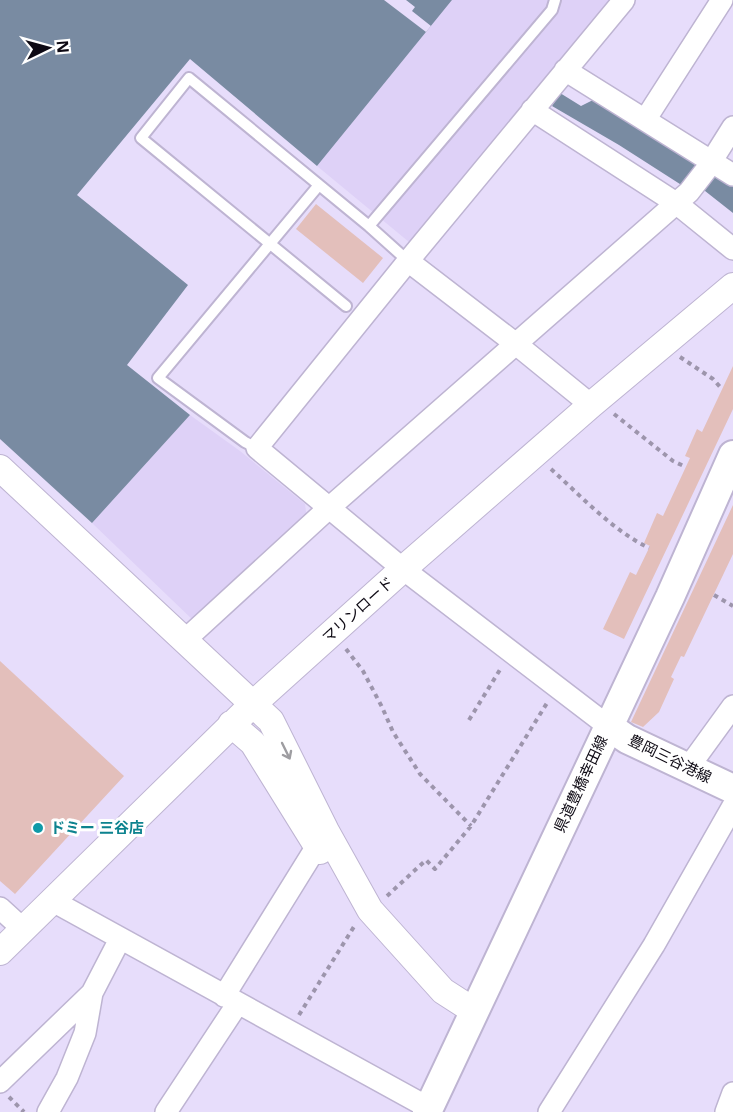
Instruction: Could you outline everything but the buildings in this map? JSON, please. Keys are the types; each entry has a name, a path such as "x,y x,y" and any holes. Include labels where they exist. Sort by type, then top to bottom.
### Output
{"main road":[{"name":"県道豊橋幸田線","path":"432,1111 474,1011 675,586 733,454"},
{"name":"豊岡三谷港線","path":"608,726 627,739 733,789"}],"street":[{"path":"608,726 403,569 257,448 624,0"},
{"path":"645,120 722,0"},
{"path":"565,70 645,120 709,165 733,175"},
{"path":"532,110 682,198 733,249"},
{"path":"185,640 330,507 682,198 709,165 733,127"},
{"path":"408,261 591,405"},
{"name":"マリンロード","path":"0,952 253,704 591,405 733,286"},
{"path":"0,468 271,721 321,839"},
{"path":"688,768 733,706"},
{"path":"231,724 253,743 321,839 364,914 443,991 474,1011"},
{"path":"549,1112 654,945 733,806"},
{"path":"166,1112 321,839"},
{"path":"51,900 432,1111"},
{"path":"0,908 23,929"},
{"path":"48,1112 67,1078 85,1034 92,993 120,939"},
{"path":"0,1082 92,993"},
{"path":"726,1112 733,1093"}],"lane":[{"path":"369,226 552,10 555,0"},
{"path":"346,306 141,138 189,78 369,226 408,261"},
{"path":"257,448 245,442 158,378 319,185"}],"path":[{"path":"662,345 713,379 722,389"},
{"path":"591,405 617,415 673,461 686,467"},
{"path":"535,454 594,508 648,548"},
{"path":"714,595 733,606"},
{"path":"334,631 363,671 393,732 415,767 471,826"},
{"path":"469,720 511,651"},
{"path":"289,1032 364,914 426,860 435,869 471,826 556,687"}],"shaded area":[{"path":"452,0 611,0 409,242 317,166"},
{"path":"190,415 240,451 305,504 307,519 195,622 92,523"}],"water":[{"path":"0,0 452,0 317,166 190,59 77,195 188,285 127,365 190,415 92,523 0,439"},
{"path":"560,93 581,106 593,100 733,187 733,213 700,187 683,186 552,106"}],"pier":[{"path":"384,0 406,0 415,7 412,11 431,26 426,32"}],"place":[{"name":"ドミー 三谷店","path":"38,828"}]}
